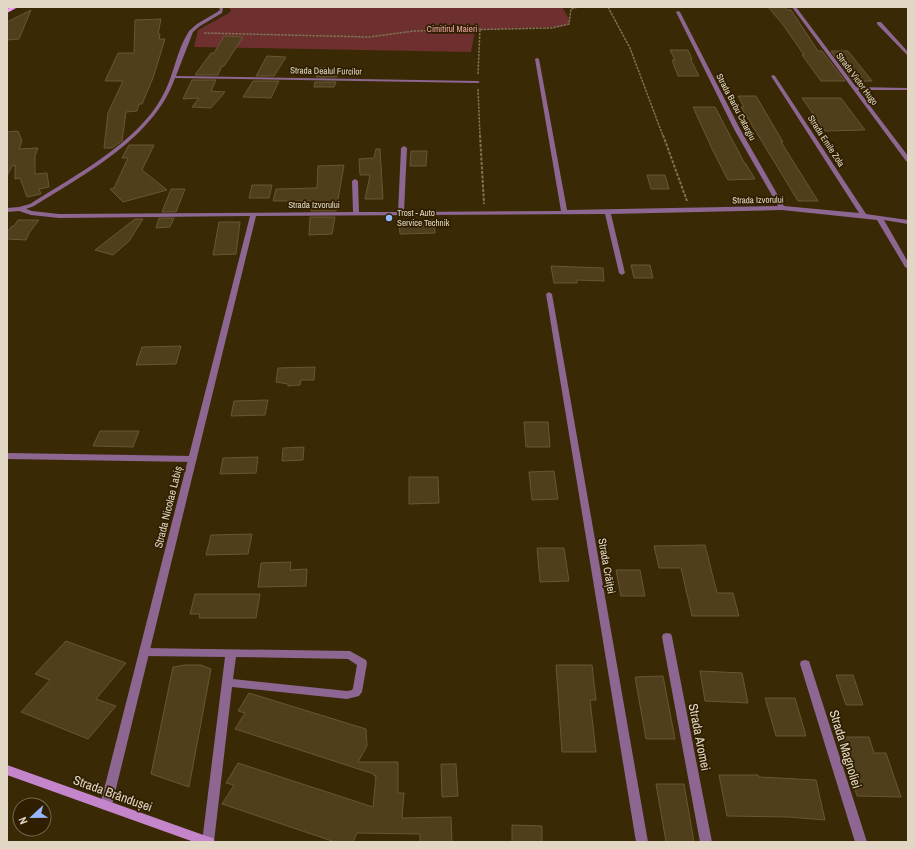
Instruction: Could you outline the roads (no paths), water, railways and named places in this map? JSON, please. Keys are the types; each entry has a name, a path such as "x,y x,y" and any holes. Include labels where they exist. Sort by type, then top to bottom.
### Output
{"main road":[{"path":"7,11 14,7"},
{"name":"Strada Brândușei","path":"7,770 208,842"}],"street":[{"path":"7,210 20,209 32,205 99,161 129,136 151,115 161,102 174,77 190,33 198,26 221,12 222,10 220,7"},
{"name":"Strada Victor Hugo","path":"794,7 908,160"},
{"name":"Strada Barbu Catargiu","path":"678,12 737,129 782,208"},
{"path":"879,23 908,55"},
{"path":"537,59 564,212"},
{"name":"Strada Emile Zola","path":"773,76 863,215"},
{"name":"Strada Dealul Furcilor","path":"174,77 478,82"},
{"path":"854,88 908,89"},
{"path":"401,213 404,148"},
{"path":"355,180 356,214"},
{"name":"Strada Izvorului","path":"20,209 31,214 59,216 608,212 782,208 863,215 908,222"},
{"path":"608,212 622,273"},
{"name":"Strada Nicolae Labiș","path":"106,805 254,214"},
{"path":"879,218 908,267"},
{"name":"Strada Crăiței","path":"549,294 642,842"},
{"path":"7,456 193,459"},
{"name":"Strada Aromei","path":"668,636 706,842"},
{"path":"144,652 350,655 362,663 358,689 355,693 347,695 228,683"},
{"path":"208,842 231,653"},
{"name":"Strada Magnoliei","path":"805,664 861,842"}],"place":[{"name":"Trost - Auto Service Technik","path":"389,218"}],"park label":[{"name":"Cimitirul Maieri","path":"452,29"}]}
